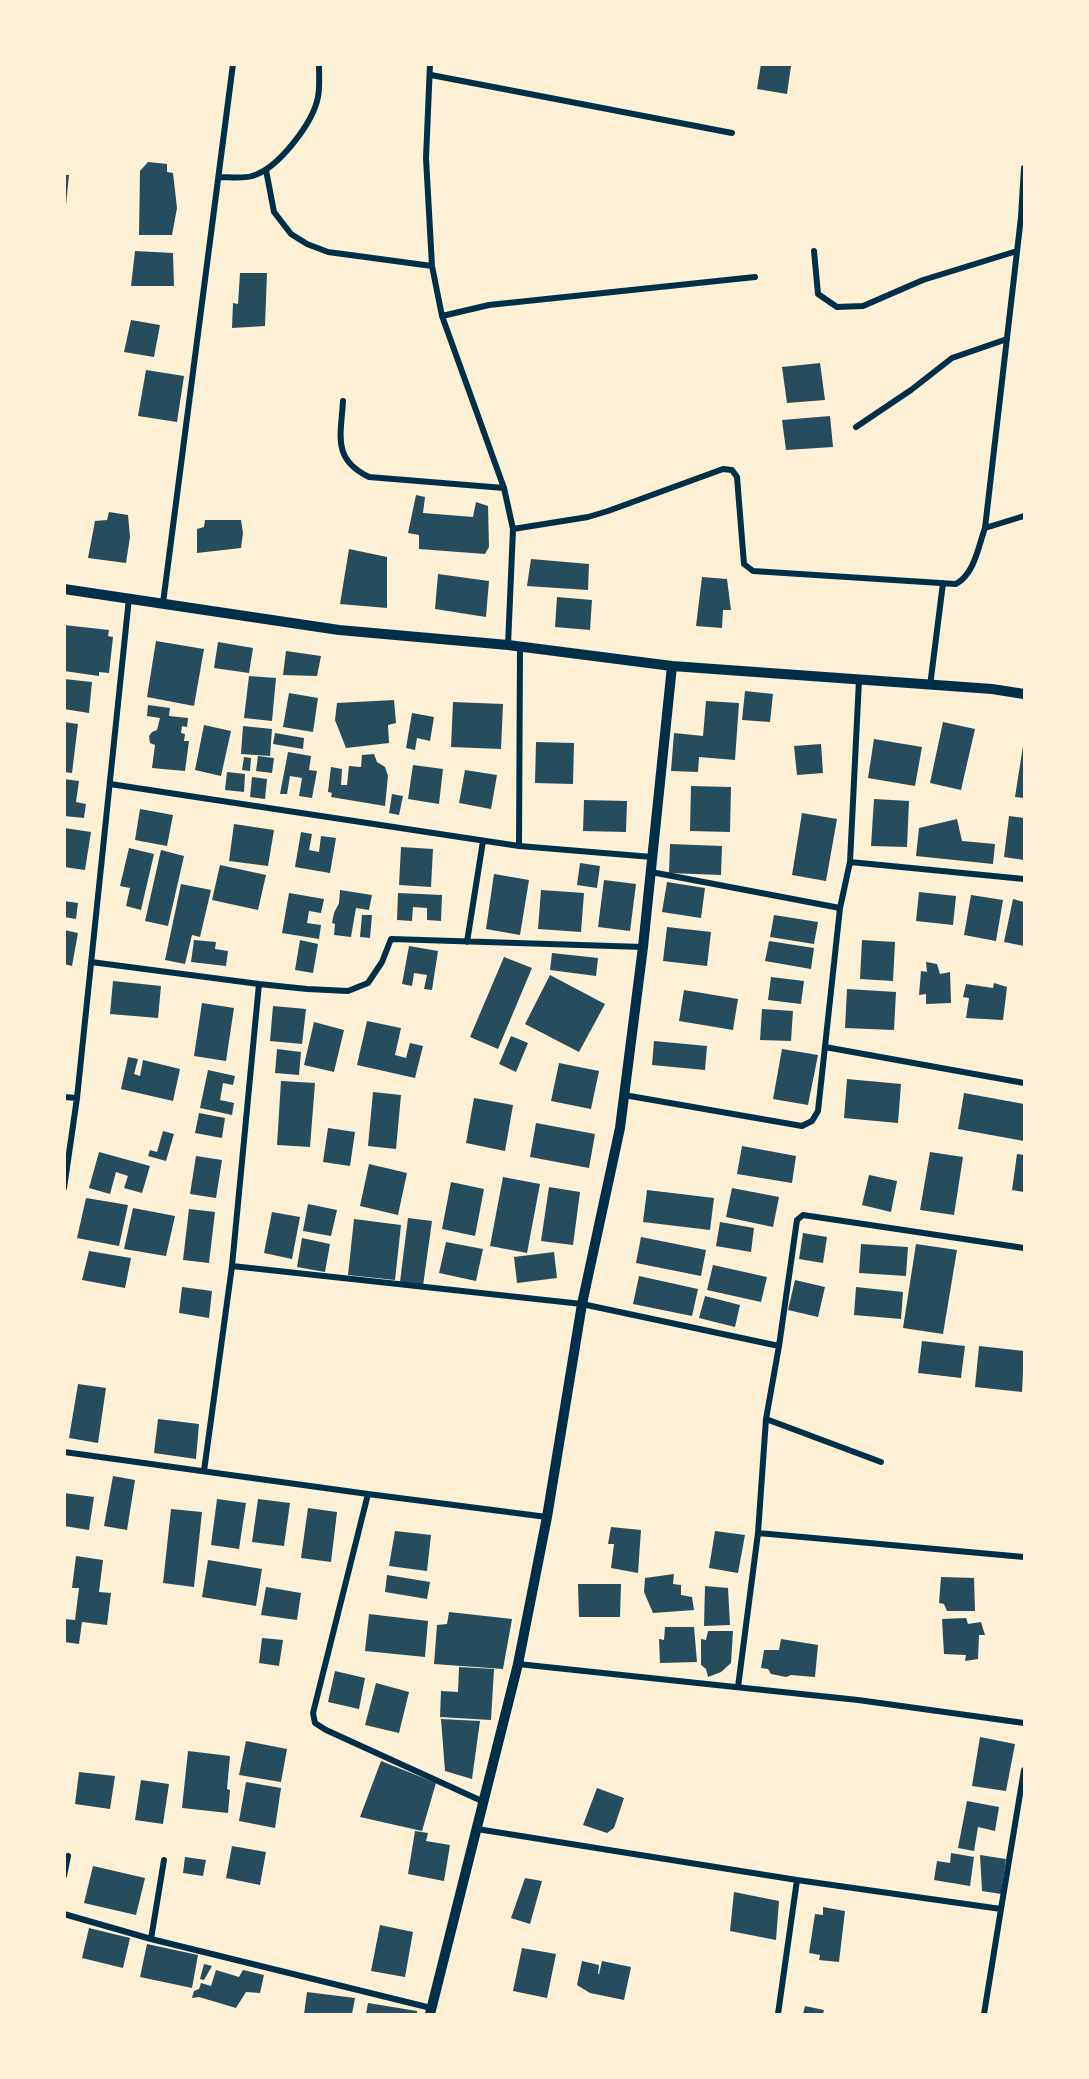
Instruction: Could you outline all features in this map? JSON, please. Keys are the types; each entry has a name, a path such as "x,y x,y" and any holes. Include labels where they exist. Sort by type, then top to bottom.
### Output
{"street":[{"path":"164,603 233,64"},
{"path":"219,177 251,177 266,170 286,154 318,98 319,64"},
{"path":"430,64 426,158 432,266 442,316 504,488 513,529 508,645"},
{"path":"431,75 732,133"},
{"path":"513,529 608,512 723,469 732,470 737,477 744,564 753,571 956,584 964,579 970,571 986,528 1017,251 1023,217 1024,168"},
{"path":"266,170 274,212 291,234 307,244 328,252 432,266"},
{"path":"814,251 818,294 837,307 862,306 923,280 1017,251"},
{"path":"442,316 489,305 755,278"},
{"path":"856,427 911,390 952,358 1007,339"},
{"path":"343,401 341,450 353,469 369,477 504,488"},
{"path":"986,528 1024,516"},
{"path":"930,686 943,583"},
{"path":"64,589 339,630 520,646 672,666 992,689 1024,694"},
{"path":"64,1188 77,1098 129,597"},
{"path":"519,846 520,646"},
{"path":"64,1914 151,1939 431,2011 518,1664 547,1516 582,1304 620,1128 643,947 672,666"},
{"path":"624,1095 802,1126 812,1121 818,1111 840,908 850,862 859,680"},
{"path":"110,784 519,846 652,857"},
{"path":"467,942 483,841"},
{"path":"850,862 1024,879"},
{"path":"651,873 840,908"},
{"path":"91,962 259,984 348,991 368,983 382,962 391,939 643,947"},
{"path":"204,1471 232,1266 259,984"},
{"path":"825,1047 1024,1083"},
{"path":"64,1097 77,1098"},
{"path":"738,1687 758,1533 766,1419 797,1220 803,1215 1024,1248"},
{"path":"232,1266 582,1304 779,1346"},
{"path":"766,1419 881,1462"},
{"path":"64,1452 547,1516"},
{"path":"368,1494 318,1691 313,1713 315,1723 484,1802"},
{"path":"758,1533 1024,1557"},
{"path":"518,1664 858,1700 1024,1723"},
{"path":"984,2014 1024,1770"},
{"path":"477,1829 797,1880 1001,1909"},
{"path":"64,1876 68,1857"},
{"path":"151,1939 164,1860"},
{"path":"778,2014 797,1880"}],"building":[{"path":"761,64 791,66 787,94 757,89"},
{"path":"148,162 167,164 167,172 173,173 177,208 172,235 139,235 140,171"},
{"path":"64,175 69,175 66,205 64,205"},
{"path":"135,251 173,253 174,286 131,286"},
{"path":"240,273 267,273 265,326 232,328 233,303 238,304"},
{"path":"131,320 160,325 154,357 124,352"},
{"path":"820,363 825,400 787,403 782,367"},
{"path":"146,370 184,376 177,422 138,416"},
{"path":"830,416 833,447 786,450 782,420"},
{"path":"416,495 425,497 423,513 473,517 476,502 488,506 489,547 485,554 419,549 419,535 408,533"},
{"path":"109,512 128,515 130,537 126,563 88,558 95,521 107,520"},
{"path":"205,520 241,520 243,533 241,548 197,553 197,529 204,527"},
{"path":"349,549 387,557 387,608 340,604"},
{"path":"531,559 589,564 588,590 527,586"},
{"path":"438,574 489,581 486,617 435,609"},
{"path":"702,577 727,579 731,610 723,610 722,628 696,626"},
{"path":"557,597 592,600 590,630 555,627"},
{"path":"64,625 109,630 108,636 113,637 109,673 99,672 99,676 64,671"},
{"path":"156,641 204,649 194,706 147,697"},
{"path":"218,642 253,648 249,673 214,668"},
{"path":"286,651 321,656 317,676 283,675"},
{"path":"249,676 276,678 272,721 244,718"},
{"path":"64,679 92,682 89,713 64,709"},
{"path":"745,691 773,694 770,722 742,720"},
{"path":"289,693 318,698 313,732 283,727"},
{"path":"394,700 396,723 388,725 389,743 346,748 335,720 337,703"},
{"path":"706,701 739,703 735,760 699,757 698,772 671,771 674,733 703,736"},
{"path":"453,702 503,704 501,749 451,747"},
{"path":"148,705 170,708 169,716 188,718 187,727 182,726 181,733 185,734 184,741 189,741 185,771 152,768 155,745 150,743 149,736 157,730 160,718 147,716"},
{"path":"412,713 434,717 430,741 417,738 415,750 406,748"},
{"path":"64,722 78,724 72,773 64,772"},
{"path":"943,722 975,729 961,790 930,783"},
{"path":"204,725 231,731 221,776 195,770"},
{"path":"243,726 272,729 270,756 241,754"},
{"path":"275,733 304,738 303,749 273,744"},
{"path":"874,739 922,747 915,786 868,778"},
{"path":"536,742 574,743 573,784 535,783"},
{"path":"821,744 823,773 797,775 794,746"},
{"path":"1024,746 1024,798 1015,797"},
{"path":"288,752 311,756 309,770 317,771 312,798 299,796 302,778 290,776 287,794 280,794"},
{"path":"374,754 377,762 385,767 388,776 385,806 331,797 332,793 328,792 331,767 342,769 341,785 347,785 349,766 361,767 362,755"},
{"path":"258,756 274,758 272,773 256,771"},
{"path":"244,757 251,758 250,771 242,770"},
{"path":"413,765 443,769 439,804 408,799"},
{"path":"465,770 497,775 491,809 459,803"},
{"path":"227,772 245,774 244,792 225,790"},
{"path":"252,777 267,779 265,799 250,797"},
{"path":"64,779 79,781 76,802 86,804 84,818 64,816"},
{"path":"691,786 731,787 730,832 690,831"},
{"path":"392,794 403,796 399,815 389,813"},
{"path":"874,799 909,801 907,847 871,846"},
{"path":"584,800 627,801 626,832 583,831"},
{"path":"140,809 173,815 167,846 135,840"},
{"path":"802,813 837,819 826,881 792,875"},
{"path":"1009,816 1024,818 1024,860 1004,857"},
{"path":"957,819 962,841 995,844 993,864 916,856 919,828"},
{"path":"234,824 274,830 268,866 229,861"},
{"path":"64,828 91,832 85,870 64,867"},
{"path":"301,832 312,834 309,850 319,852 321,836 336,838 330,873 295,867"},
{"path":"670,844 722,846 721,875 669,873"},
{"path":"401,847 433,849 431,887 399,885"},
{"path":"129,848 154,854 141,910 126,906 130,888 120,886"},
{"path":"161,850 184,856 168,926 145,921"},
{"path":"580,863 600,866 597,888 577,885"},
{"path":"220,865 266,875 258,910 212,900"},
{"path":"494,874 529,880 520,935 486,929"},
{"path":"604,880 636,884 630,931 598,927"},
{"path":"667,882 705,888 701,918 662,912"},
{"path":"181,884 211,890 200,937 192,935 185,964 165,960"},
{"path":"340,890 372,895 369,910 356,908 351,937 334,935 335,924 332,923 339,903"},
{"path":"541,890 584,893 581,932 538,929"},
{"path":"919,892 956,896 953,925 916,921"},
{"path":"289,893 324,899 321,913 309,911 307,923 321,925 319,939 282,933"},
{"path":"398,893 442,895 441,921 427,920 427,908 413,907 412,921 397,920"},
{"path":"971,895 1003,900 996,941 964,935"},
{"path":"1013,899 1024,902 1024,946 1004,942"},
{"path":"64,901 78,903 76,919 64,917"},
{"path":"362,915 372,915 370,938 360,937"},
{"path":"774,915 818,922 814,944 770,937"},
{"path":"667,927 711,932 707,966 663,961"},
{"path":"64,930 78,933 72,966 64,964"},
{"path":"194,940 216,942 215,949 228,951 226,966 191,962"},
{"path":"300,940 318,944 313,973 295,970"},
{"path":"862,940 895,942 893,981 860,979"},
{"path":"769,941 814,948 811,969 765,961"},
{"path":"409,946 438,951 432,990 424,989 427,975 414,973 412,986 402,984"},
{"path":"552,953 598,958 596,976 550,970"},
{"path":"504,957 532,968 498,1049 470,1037"},
{"path":"926,962 937,964 940,974 950,972 951,1003 926,1004 926,994 919,995 921,971 927,972"},
{"path":"550,975 605,1004 579,1052 525,1024"},
{"path":"771,977 804,981 801,1004 768,1000"},
{"path":"113,981 161,986 158,1018 110,1014"},
{"path":"994,983 1007,987 1003,1020 966,1018 969,998 963,997 966,984 993,988"},
{"path":"847,989 896,992 894,1030 845,1028"},
{"path":"684,990 738,999 733,1030 679,1021"},
{"path":"202,1003 234,1008 226,1061 194,1056"},
{"path":"273,1006 306,1009 302,1044 270,1041"},
{"path":"762,1009 793,1011 791,1041 760,1040"},
{"path":"367,1021 401,1028 395,1055 406,1058 410,1043 423,1046 415,1078 357,1065"},
{"path":"314,1022 344,1030 334,1072 304,1065"},
{"path":"511,1036 528,1043 516,1072 499,1064"},
{"path":"654,1041 707,1046 705,1070 652,1065"},
{"path":"277,1049 301,1052 299,1075 275,1073"},
{"path":"782,1049 818,1055 808,1105 773,1099"},
{"path":"128,1057 138,1059 134,1074 140,1076 143,1060 180,1069 173,1101 121,1089"},
{"path":"559,1063 599,1071 591,1109 551,1101"},
{"path":"208,1070 235,1076 233,1085 223,1083 220,1100 234,1103 232,1115 200,1108"},
{"path":"847,1079 901,1084 898,1123 844,1118"},
{"path":"281,1081 315,1083 310,1147 277,1145"},
{"path":"373,1092 401,1095 396,1149 368,1146"},
{"path":"964,1093 1024,1104 1024,1141 958,1129"},
{"path":"474,1098 513,1105 505,1151 466,1143"},
{"path":"199,1113 225,1118 222,1138 195,1133"},
{"path":"536,1123 595,1134 589,1168 530,1157"},
{"path":"328,1128 355,1132 350,1166 323,1162"},
{"path":"163,1131 174,1134 166,1161 148,1156 150,1150 157,1152"},
{"path":"742,1146 796,1156 792,1183 737,1174"},
{"path":"99,1152 150,1166 142,1193 124,1188 128,1176 116,1172 110,1194 89,1188"},
{"path":"930,1152 963,1157 954,1215 920,1210"},
{"path":"1017,1154 1024,1155 1024,1192 1012,1190"},
{"path":"196,1156 222,1160 216,1198 190,1194"},
{"path":"369,1164 407,1173 398,1215 360,1206"},
{"path":"869,1175 897,1181 891,1212 862,1205"},
{"path":"503,1177 540,1184 527,1253 490,1246"},
{"path":"451,1182 484,1189 475,1236 442,1229"},
{"path":"549,1187 580,1192 573,1245 541,1241"},
{"path":"732,1188 779,1197 773,1227 726,1217"},
{"path":"647,1190 714,1198 710,1230 643,1222"},
{"path":"86,1198 128,1205 119,1246 77,1238"},
{"path":"308,1204 337,1210 331,1236 303,1231"},
{"path":"133,1208 175,1216 166,1256 124,1249"},
{"path":"189,1209 215,1212 209,1263 183,1260"},
{"path":"272,1212 300,1217 292,1259 264,1253"},
{"path":"408,1218 432,1221 423,1286 400,1282"},
{"path":"354,1219 401,1225 395,1280 348,1275"},
{"path":"720,1222 754,1228 751,1252 716,1246"},
{"path":"803,1233 827,1237 823,1263 799,1259"},
{"path":"641,1237 706,1250 701,1276 636,1263"},
{"path":"302,1238 330,1244 325,1272 297,1267"},
{"path":"446,1242 483,1249 476,1281 439,1273"},
{"path":"861,1244 908,1247 906,1276 859,1273"},
{"path":"916,1244 957,1250 943,1334 903,1328"},
{"path":"89,1251 131,1258 125,1288 82,1280"},
{"path":"554,1252 557,1278 517,1283 514,1257"},
{"path":"713,1265 767,1277 761,1302 707,1290"},
{"path":"639,1276 698,1289 692,1316 633,1304"},
{"path":"795,1280 825,1287 818,1317 788,1310"},
{"path":"182,1287 212,1291 209,1318 179,1313"},
{"path":"856,1287 903,1292 901,1319 854,1315"},
{"path":"705,1296 740,1305 735,1327 699,1318"},
{"path":"922,1341 965,1346 961,1378 918,1373"},
{"path":"979,1346 1024,1351 1022,1392 975,1387"},
{"path":"78,1384 106,1388 98,1443 69,1438"},
{"path":"158,1419 199,1424 196,1459 154,1453"},
{"path":"113,1476 135,1480 127,1530 104,1526"},
{"path":"64,1493 94,1497 89,1530 64,1526"},
{"path":"217,1499 246,1503 239,1549 211,1545"},
{"path":"258,1499 290,1503 284,1546 252,1542"},
{"path":"308,1508 337,1512 331,1562 301,1558"},
{"path":"171,1509 202,1512 194,1587 163,1583"},
{"path":"611,1527 641,1530 638,1573 611,1568 614,1544 608,1544"},
{"path":"395,1531 431,1535 427,1571 389,1566"},
{"path":"715,1531 745,1535 738,1573 709,1568"},
{"path":"76,1556 103,1560 99,1592 111,1593 107,1625 82,1622 79,1644 64,1642 64,1619 75,1620 79,1588 72,1588"},
{"path":"208,1560 262,1569 256,1606 202,1597"},
{"path":"674,1574 673,1584 681,1585 681,1595 692,1597 694,1610 653,1613 644,1592 645,1578"},
{"path":"387,1575 430,1582 427,1599 385,1592"},
{"path":"941,1577 974,1578 975,1611 947,1611 944,1604 939,1603"},
{"path":"578,1584 621,1584 620,1617 579,1617"},
{"path":"705,1586 728,1588 730,1625 704,1626"},
{"path":"266,1587 301,1593 297,1620 261,1615"},
{"path":"449,1612 512,1619 503,1669 434,1664 437,1625 447,1624"},
{"path":"369,1614 428,1621 425,1657 365,1651"},
{"path":"966,1618 968,1624 981,1622 985,1635 979,1635 978,1659 965,1661 966,1655 944,1654 942,1619"},
{"path":"665,1627 694,1627 697,1662 660,1663 659,1639 664,1640"},
{"path":"708,1631 733,1631 731,1663 721,1672 708,1677 706,1669 701,1665 701,1639 706,1640"},
{"path":"262,1638 283,1640 279,1666 259,1663"},
{"path":"781,1639 818,1645 815,1677 791,1675 786,1677 771,1674 768,1669 761,1668 764,1650 779,1650"},
{"path":"459,1667 494,1669 491,1720 440,1717 441,1691 458,1692"},
{"path":"335,1671 365,1678 359,1709 328,1702"},
{"path":"376,1683 409,1692 399,1733 365,1725"},
{"path":"441,1719 480,1721 472,1779 445,1771"},
{"path":"980,1737 1015,1744 1006,1791 972,1786"},
{"path":"246,1741 287,1749 281,1782 239,1775"},
{"path":"188,1751 230,1756 227,1789 230,1790 228,1813 182,1808"},
{"path":"381,1761 436,1783 422,1831 360,1817"},
{"path":"79,1772 115,1776 110,1809 75,1804"},
{"path":"141,1780 169,1784 163,1824 135,1820"},
{"path":"246,1782 281,1788 275,1828 239,1821"},
{"path":"597,1788 624,1798 614,1828 607,1833 583,1825"},
{"path":"967,1801 999,1807 995,1831 978,1827 974,1851 958,1848"},
{"path":"415,1831 428,1833 426,1841 450,1845 444,1881 408,1874"},
{"path":"232,1846 266,1852 260,1885 226,1878"},
{"path":"951,1853 974,1857 970,1886 934,1880 937,1861 950,1863"},
{"path":"980,1855 1006,1859 1001,1894 982,1891"},
{"path":"185,1857 206,1860 203,1876 183,1873"},
{"path":"93,1866 145,1878 136,1915 84,1903"},
{"path":"525,1878 542,1881 530,1924 511,1918"},
{"path":"734,1892 779,1901 776,1940 730,1931"},
{"path":"823,1907 845,1911 839,1962 819,1960 820,1955 809,1953 815,1914 823,1915"},
{"path":"380,1925 413,1932 405,1977 371,1971"},
{"path":"89,1928 130,1938 123,1968 82,1958"},
{"path":"147,1944 198,1955 192,1988 140,1977"},
{"path":"522,1948 556,1954 547,1998 513,1991"},
{"path":"582,1961 599,1965 598,1974 602,1961 631,1967 624,2000 590,1993 577,1985"},
{"path":"204,1964 212,1966 204,1980 200,1979"},
{"path":"216,1970 239,1977 243,1970 264,1975 260,1993 246,1992 236,2008 199,1997 192,1998 194,1991 199,1989 201,1983 211,1986"},
{"path":"307,1992 355,1998 352,2014 304,2014"},
{"path":"368,2003 417,2011 417,2014 366,2014"},
{"path":"805,2006 824,2010 823,2014 803,2014"}]}
